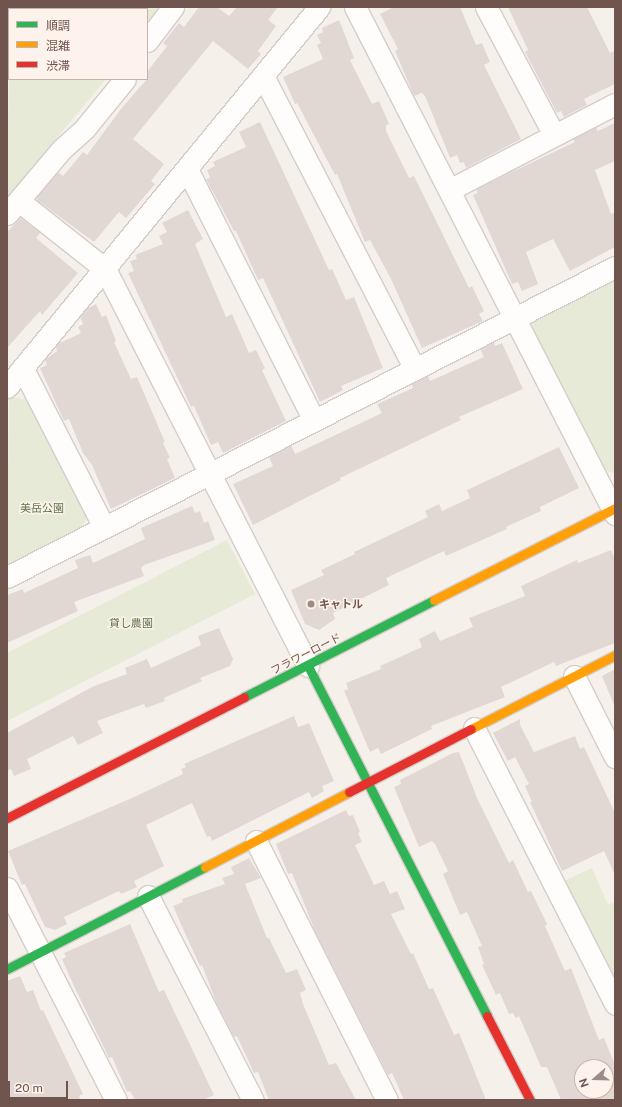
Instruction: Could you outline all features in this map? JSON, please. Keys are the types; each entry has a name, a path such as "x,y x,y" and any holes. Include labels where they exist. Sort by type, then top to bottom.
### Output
{"street":[{"path":"148,40 173,7"},
{"path":"7,387 319,7"},
{"path":"355,7 614,510"},
{"path":"486,7 554,135"},
{"path":"263,76 415,369"},
{"path":"124,80 85,128 62,149 13,207 105,269 530,1100"},
{"path":"449,190 615,104"},
{"path":"187,169 314,420"},
{"path":"7,577 104,527 210,476 314,420 615,267"},
{"path":"23,369 104,527"},
{"name":"フラワーロード","path":"7,818 614,510"},
{"path":"7,969 615,655"},
{"path":"574,676 615,756"},
{"path":"474,728 615,1004"},
{"path":"256,841 387,1100"},
{"path":"7,888 116,1100"},
{"path":"148,896 253,1100"}],"green space":[{"path":"165,7 148,28 148,8 71,8"},
{"path":"9,80 105,80 7,198"},
{"path":"615,277 615,474 605,470 531,327 534,316"},
{"name":"美岳公園","path":"9,396 27,400 87,518 81,528 7,567"},
{"name":"貸し農園","path":"227,540 255,594 7,721 7,653"},
{"path":"592,868 608,905 615,901 615,987 562,882"}],"building":[{"path":"199,7 217,7 229,16 237,7 278,7 268,20 276,26 258,51 261,54 248,69 213,41 133,139 164,164 151,181 155,184 126,218 119,212 94,242 37,200 38,196 58,172 63,176 83,152 87,155 121,109 146,80 148,80 148,71 167,46 163,43 179,23 184,27"},
{"path":"394,7 460,7 476,45 482,43 490,62 484,65 521,139 466,168 464,162 460,163 457,155 450,158 425,96 422,93 414,96 395,51 398,49 380,14"},
{"path":"508,7 587,7 610,53 615,50 615,84 584,99 587,105 564,117 561,111 557,113 525,52 528,50"},
{"path":"339,20 354,58 350,60 372,104 379,101 389,124 386,125 386,131 409,178 414,176 469,288 472,286 484,311 479,314 483,321 422,348 391,279 370,240 365,242 337,174 335,175 297,103 295,104 283,77 323,59 317,45 321,43 317,35 323,32 322,28"},
{"path":"260,122 329,270 332,269 346,300 354,297 383,368 341,386 343,390 320,402 263,278 258,280 236,231 234,231 206,179 210,178 207,170 215,166 213,162 246,147 239,132"},
{"path":"615,123 615,161 595,170 611,214 615,212 615,247 570,271 553,239 526,252 538,284 522,291 518,282 512,284 473,195 478,193 476,189 575,142 573,139 596,127 598,131"},
{"path":"188,210 203,239 195,244 226,317 232,314 249,353 256,350 265,368 262,370 286,421 223,453 218,442 211,445 194,406 191,407 128,273 134,271 130,261 137,259 135,255 163,244 159,236 167,232 162,223"},
{"path":"21,218 40,233 36,238 78,273 42,315 40,311 7,348 7,232"},
{"path":"96,304 102,317 106,315 116,341 114,342 131,379 137,377 165,442 163,443 170,458 167,459 175,478 111,509 92,465 83,453 69,419 64,421 40,368 47,365 45,360 57,351 56,347 58,344 81,333 78,327 83,324 80,317 88,308"},
{"path":"494,342 495,346 502,343 523,389 459,417 461,420 340,478 341,480 253,525 233,484 273,466 269,457 291,445 295,454 382,413 377,404 413,388 411,384 428,376 430,381 484,357 480,349"},
{"path":"559,447 579,488 540,507 541,511 506,527 507,529 446,556 444,551 386,578 389,585 333,613 335,619 319,630 305,624 291,590 324,575 321,570 355,554 354,552 428,517 425,511 439,504 442,511 470,498 467,490"},
{"path":"192,506 195,513 200,511 204,523 208,521 215,540 144,565 141,568 144,576 74,602 78,611 7,643 7,595 23,589 24,593 78,568 75,560 90,555 93,563 145,539 141,528"},
{"path":"611,550 615,559 615,643 556,666 554,662 501,687 505,697 431,726 432,729 381,754 378,748 370,752 344,691 348,689 346,683 381,669 380,666 422,647 419,639 435,631 440,641 473,627 469,618 525,596 521,586 577,560 578,563"},
{"path":"219,628 233,659 230,666 200,678 202,681 164,698 165,701 146,708 144,704 97,721 103,733 78,745 73,736 27,759 31,769 14,776 11,769 7,771 7,733 94,686 127,674 125,668 147,659 151,668 201,645 198,636"},
{"path":"615,669 615,707 602,676"},
{"path":"294,716 298,727 309,723 334,781 322,786 324,791 312,798 309,792 212,841 210,836 207,837 192,803 146,825 164,866 134,881 137,887 121,894 119,891 64,917 67,924 55,930 45,927 25,884 22,885 8,851 132,798 183,774 181,769 186,767 184,764"},
{"path":"520,719 520,725 534,752 575,736 580,749 584,747 615,813 615,875 604,851 562,871 530,802 532,802 525,786 529,784 515,757 508,761 493,733"},
{"path":"459,752 477,798 509,863 513,860 528,892 531,891 547,924 545,926 565,971 571,968 599,1040 604,1038 613,1059 574,1059 574,1099 614,1099 614,1063 615,1100 561,1100 547,1067 541,1067 519,1016 516,1018 513,1013 509,1014 500,993 496,995 482,965 484,964 478,947 482,946 467,912 460,915 443,874 448,871 435,844 432,841 419,847 394,787 401,784 400,780 453,753"},
{"path":"346,810 349,816 353,815 360,832 358,833 362,842 355,845 374,885 384,881 390,894 397,891 405,909 391,914 411,954 413,953 429,989 433,988 454,1035 459,1033 486,1100 404,1100 392,1073 388,1075 315,931 292,873 288,874 276,844"},
{"path":"249,858 261,878 245,884 267,938 269,938 286,973 297,969 306,990 300,993 303,1004 329,1065 336,1063 356,1100 269,1100 258,1072 254,1073 237,1036 234,1037 216,1002 202,965 200,966 184,931 173,906 183,902 182,899 225,884 222,878 234,874 231,867"},
{"path":"130,924 159,992 164,990 214,1095 203,1100 135,1100 130,1091 127,1092 112,1057 109,1058 62,959 66,957 64,953"},
{"path":"20,976 27,992 33,990 41,1011 43,1010 83,1094 79,1096 81,1100 7,1100 7,981"}],"traffic: fast":[{"path":"244,697 434,600"},
{"path":"308,666 487,1016"},
{"path":"7,969 205,867"}],"traffic: slow":[{"path":"434,600 615,508"},
{"path":"471,729 615,655"},
{"path":"205,867 349,792"}],"traffic: jam":[{"path":"7,818 244,697"},
{"path":"349,792 471,729"},
{"path":"487,1016 530,1100"}],"place":[{"name":"キャトル","path":"311,604"}]}
